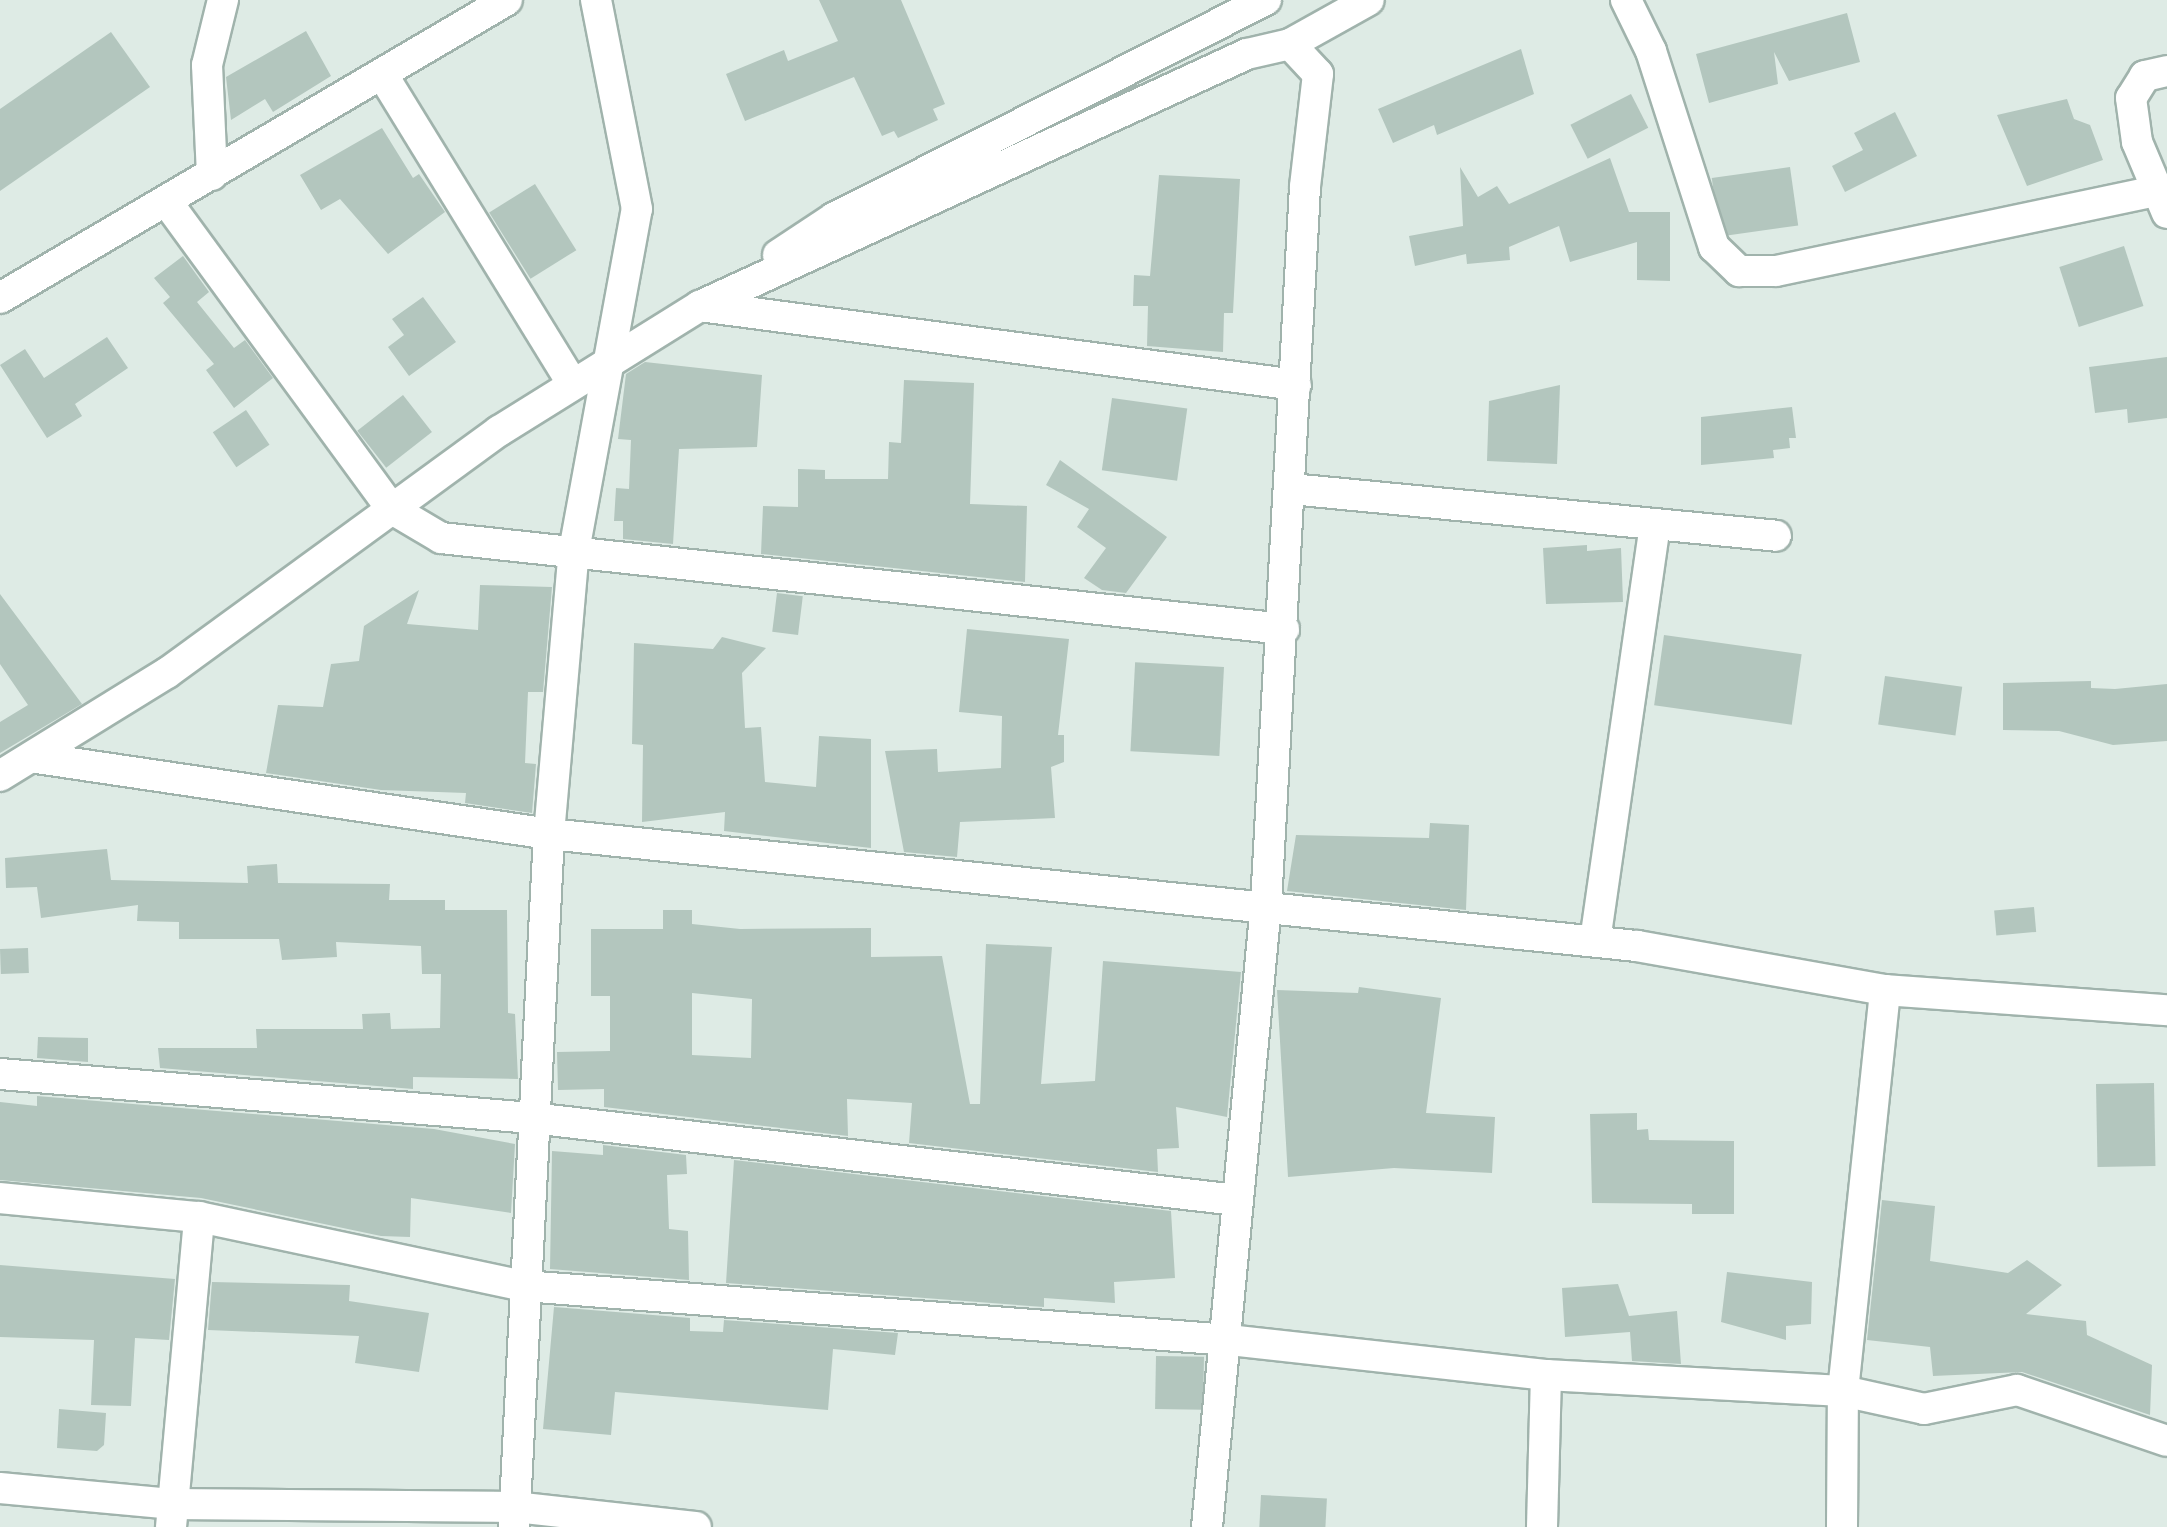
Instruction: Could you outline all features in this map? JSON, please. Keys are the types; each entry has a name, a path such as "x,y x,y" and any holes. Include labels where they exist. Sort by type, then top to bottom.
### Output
{"street":[{"path":"212,175 207,65 223,0"},
{"path":"0,298 507,0"},
{"path":"514,1517 548,834 574,551 636,210 596,0"},
{"path":"0,776 38,758 573,384 834,218 1266,0"},
{"path":"700,306 1248,54 1290,44 1369,0"},
{"path":"1626,0 1651,51 1714,246 1740,271 1794,268 2164,201 2137,142 2131,98 2145,76 2167,71"},
{"path":"1207,1527 1229,1340 1236,1200 1266,904 1318,74 1290,44"},
{"path":"382,74 573,384"},
{"path":"166,202 392,509 441,538 1284,629"},
{"path":"700,306 1296,385"},
{"path":"1291,489 1776,536"},
{"path":"1595,941 1655,524"},
{"path":"38,758 548,834 1266,904 1595,941 1885,990 2167,1010"},
{"path":"1842,1527 1843,1391 1885,990"},
{"path":"0,1074 532,1118 1236,1200"},
{"path":"0,1198 199,1217 524,1286 1229,1340 1546,1375 1843,1391 1924,1409 2017,1390 2167,1441"},
{"path":"171,1516 199,1217"},
{"path":"1542,1527 1546,1375"},
{"path":"0,1488 171,1516 514,1517 696,1527"}],"building":[{"path":"819,0 901,0 945,104 933,109 938,120 898,138 894,131 882,136 854,77 745,121 726,74 784,50 788,61 838,41"},
{"path":"1847,13 1860,62 1789,81 1774,52 1778,84 1709,103 1696,54"},
{"path":"306,31 331,76 273,112 265,99 231,120 226,77"},
{"path":"111,32 150,87 0,191 0,109"},
{"path":"1521,49 1534,94 1437,135 1434,125 1393,143 1378,109"},
{"path":"1631,94 1648,128 1588,159 1570,125"},
{"path":"2067,99 2074,119 2090,125 2103,160 2027,186 1997,115"},
{"path":"1895,112 1917,156 1845,192 1832,166 1863,150 1854,133"},
{"path":"382,128 413,178 419,174 445,212 388,254 340,199 321,210 300,175"},
{"path":"1610,158 1629,212 1670,212 1670,281 1637,280 1637,242 1570,262 1559,226 1509,247 1510,260 1467,264 1466,254 1415,266 1409,236 1463,226 1460,167 1478,197 1497,186 1509,204"},
{"path":"1790,167 1798,225 1720,236 1712,178"},
{"path":"1159,175 1240,179 1233,313 1224,313 1223,352 1147,346 1148,306 1133,306 1134,275 1150,276"},
{"path":"535,184 576,250 531,279 489,213"},
{"path":"2124,246 2143,306 2079,327 2059,267"},
{"path":"183,256 209,292 197,302 234,348 245,340 273,378 234,408 206,370 214,364 163,303 170,297 154,278"},
{"path":"423,297 456,342 409,376 388,347 404,335 392,319"},
{"path":"107,337 128,368 75,404 82,416 47,438 0,365 25,349 44,378"},
{"path":"2167,357 2167,418 2128,423 2127,409 2095,413 2089,367"},
{"path":"645,362 762,375 757,447 679,449 673,544 623,539 623,521 614,521 616,488 629,489 631,440 618,439 626,374"},
{"path":"904,380 974,383 970,504 1027,506 1025,582 761,554 763,506 798,507 798,469 825,470 825,479 888,479 889,442 901,443"},
{"path":"1560,385 1557,464 1487,461 1489,401"},
{"path":"403,395 432,432 386,468 357,431"},
{"path":"1112,398 1187,409 1177,481 1102,470"},
{"path":"1792,407 1796,438 1789,438 1790,448 1773,450 1774,458 1701,465 1701,417"},
{"path":"246,410 269,445 236,467 213,432"},
{"path":"1060,460 1167,537 1126,593 1102,590 1084,578 1106,548 1077,527 1089,509 1046,485"},
{"path":"1587,545 1587,551 1621,548 1623,602 1546,604 1543,548"},
{"path":"480,585 552,587 543,692 528,692 525,763 536,764 532,813 465,803 466,793 381,790 266,773 278,705 323,707 331,664 359,661 364,626 419,590 407,624 478,630"},
{"path":"777,593 803,596 798,635 772,632"},
{"path":"0,594 82,704 0,753 0,722 28,705 0,664"},
{"path":"967,629 1069,639 1058,735 1064,735 1064,762 1051,767 1055,818 960,822 957,857 904,852 885,751 937,749 938,772 1001,768 1002,716 959,712"},
{"path":"1664,635 1802,654 1792,725 1654,705"},
{"path":"722,637 766,648 742,673 745,728 761,727 765,782 816,787 819,736 871,739 871,848 724,831 725,812 642,822 643,745 632,744 634,643 713,649"},
{"path":"1135,662 1224,667 1219,756 1130,751"},
{"path":"1885,676 1962,687 1955,735 1878,725"},
{"path":"2091,681 2091,688 2115,689 2167,684 2167,741 2113,745 2059,731 2003,730 2003,683"},
{"path":"1430,823 1469,825 1466,910 1287,891 1296,835 1429,838"},
{"path":"107,849 111,880 248,883 247,866 277,864 278,883 390,884 389,900 445,900 445,910 507,910 508,1013 515,1014 518,1079 413,1077 413,1089 160,1068 158,1048 257,1048 256,1029 363,1029 362,1014 390,1013 391,1029 440,1028 441,974 422,974 421,946 336,942 337,957 282,960 279,939 179,939 179,922 137,921 138,905 41,918 37,887 6,888 5,858"},
{"path":"2034,907 2036,932 1996,935 1994,910"},
{"path":"663,910 692,910 692,924 740,929 871,928 871,957 942,956 970,1104 980,1104 986,944 1052,947 1041,1084 1095,1081 1103,961 1241,972 1227,1117 1176,1107 1179,1148 1157,1149 1158,1172 909,1143 912,1103 847,1099 848,1136 604,1107 604,1089 558,1090 557,1052 610,1051 610,996 591,996 591,929 663,929","holes":["692,993 752,999 751,1058 692,1055"]},
{"path":"28,948 29,973 1,974 0,949"},
{"path":"1359,987 1441,998 1426,1113 1495,1117 1492,1173 1394,1168 1288,1177 1277,990 1358,993"},
{"path":"38,1037 88,1038 88,1062 37,1058"},
{"path":"2154,1083 2155,1166 2097,1167 2096,1084"},
{"path":"37,1096 434,1129 515,1144 511,1213 411,1198 410,1237 381,1236 201,1198 0,1180 0,1102 37,1106"},
{"path":"1637,1113 1637,1130 1648,1129 1649,1140 1734,1141 1734,1214 1692,1214 1692,1204 1592,1203 1590,1114"},
{"path":"603,1145 686,1155 687,1174 667,1175 669,1229 688,1231 689,1280 550,1269 552,1151 603,1155"},
{"path":"734,1160 1171,1211 1175,1278 1114,1282 1115,1303 1044,1298 1044,1307 726,1283"},
{"path":"1882,1200 1935,1206 1930,1261 2008,1273 2027,1260 2062,1285 2026,1314 2086,1321 2087,1335 2152,1365 2150,1415 2022,1372 1933,1376 1930,1347 1867,1340"},
{"path":"0,1265 175,1279 169,1340 135,1338 131,1406 91,1405 94,1340 0,1337"},
{"path":"1727,1272 1812,1282 1811,1324 1786,1326 1786,1340 1721,1322"},
{"path":"212,1282 350,1285 349,1301 429,1313 419,1372 355,1363 359,1336 208,1330"},
{"path":"1618,1284 1629,1316 1677,1311 1681,1364 1632,1361 1630,1332 1565,1337 1562,1288"},
{"path":"554,1307 690,1318 690,1331 723,1332 724,1320 898,1333 895,1355 833,1349 828,1410 615,1392 611,1435 543,1429"},
{"path":"1156,1356 1204,1357 1203,1410 1155,1409"},
{"path":"59,1409 106,1413 104,1445 97,1451 57,1448"},
{"path":"1261,1495 1327,1498 1325,1527 1259,1527"}]}
